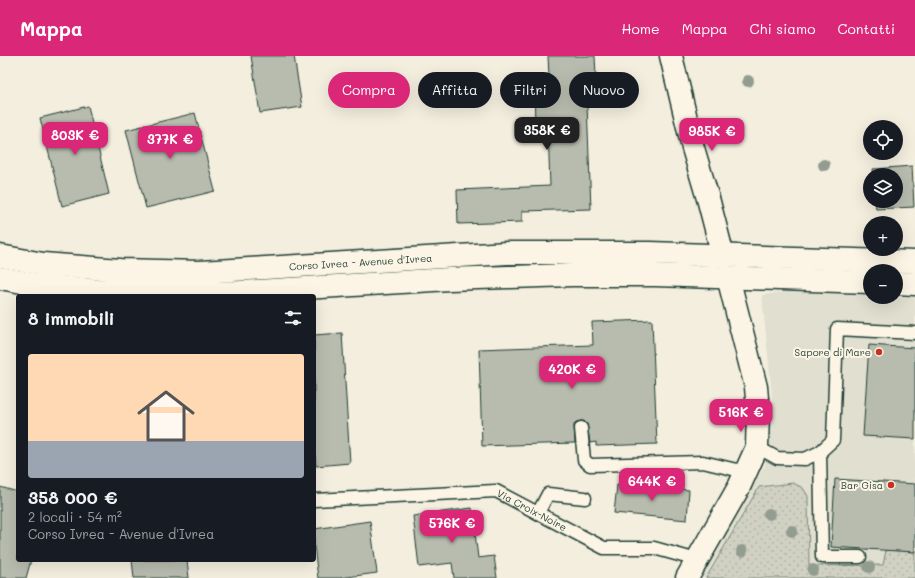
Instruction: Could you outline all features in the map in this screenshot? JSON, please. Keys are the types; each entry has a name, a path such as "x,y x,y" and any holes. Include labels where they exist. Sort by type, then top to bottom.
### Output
{"main road":[{"path":"671,56 692,148 709,202 723,256"},
{"name":"Corso Ivrea - Avenue d'Ivrea","path":"0,256 43,264 120,270 200,272 507,253 650,253 915,262"},
{"path":"0,278 39,285 93,290 200,293 240,292 449,279 572,275 655,275 863,282"},
{"path":"692,569 739,487 757,447 758,410 756,387 728,278"},
{"path":"903,283 915,284"}],"lane":[{"path":"757,447 777,458 805,459 820,452 833,440 837,329 915,333"},
{"path":"581,428 584,460 590,465 703,462 746,472"},
{"path":"820,452 822,557 860,557"},
{"name":"Via Croix-Noire","path":"316,500 496,491 604,548 654,548 692,569"},
{"path":"538,513 548,494 585,498"}],"shaded area":[{"path":"787,292 863,295 863,304 903,304 903,297 915,297 915,578 700,578 765,465 773,406 762,295"},
{"path":"793,483 803,488 808,496 809,566 883,565 886,550 915,552 915,578 706,578 759,487"}],"building":[{"path":"251,56 294,56 302,107 260,113"},
{"path":"548,56 595,56 596,72 569,72 569,108 587,108 591,209 522,211 522,222 458,224 457,190 550,186 548,129 535,130 535,108 561,108 561,72 549,72"},
{"path":"88,106 109,194 62,206 40,118"},
{"path":"195,113 215,191 146,208 126,130"},
{"path":"912,166 914,207 903,208 903,168 886,168"},
{"path":"652,320 657,444 596,446 596,442 590,443 587,424 584,421 581,421 576,422 574,425 575,443 482,446 479,349 593,345 592,322"},
{"path":"342,333 350,463 316,466 316,335"},
{"path":"869,345 915,348 915,439 863,436"},
{"path":"835,479 915,484 915,552 831,547"},
{"path":"617,485 652,489 652,486 689,490 687,520 614,513"},
{"path":"0,487 16,491 16,562 30,562 26,578 0,578"},
{"path":"472,508 478,558 494,556 497,578 454,578 452,563 419,567 413,516"},
{"path":"370,521 377,573 339,578 318,578 316,562 316,529"},
{"path":"132,562 187,562 189,578 134,578"}],"place":[{"name":"Sapore di Mare","path":"879,352"},
{"name":"Bar Gisa","path":"891,485"}]}
